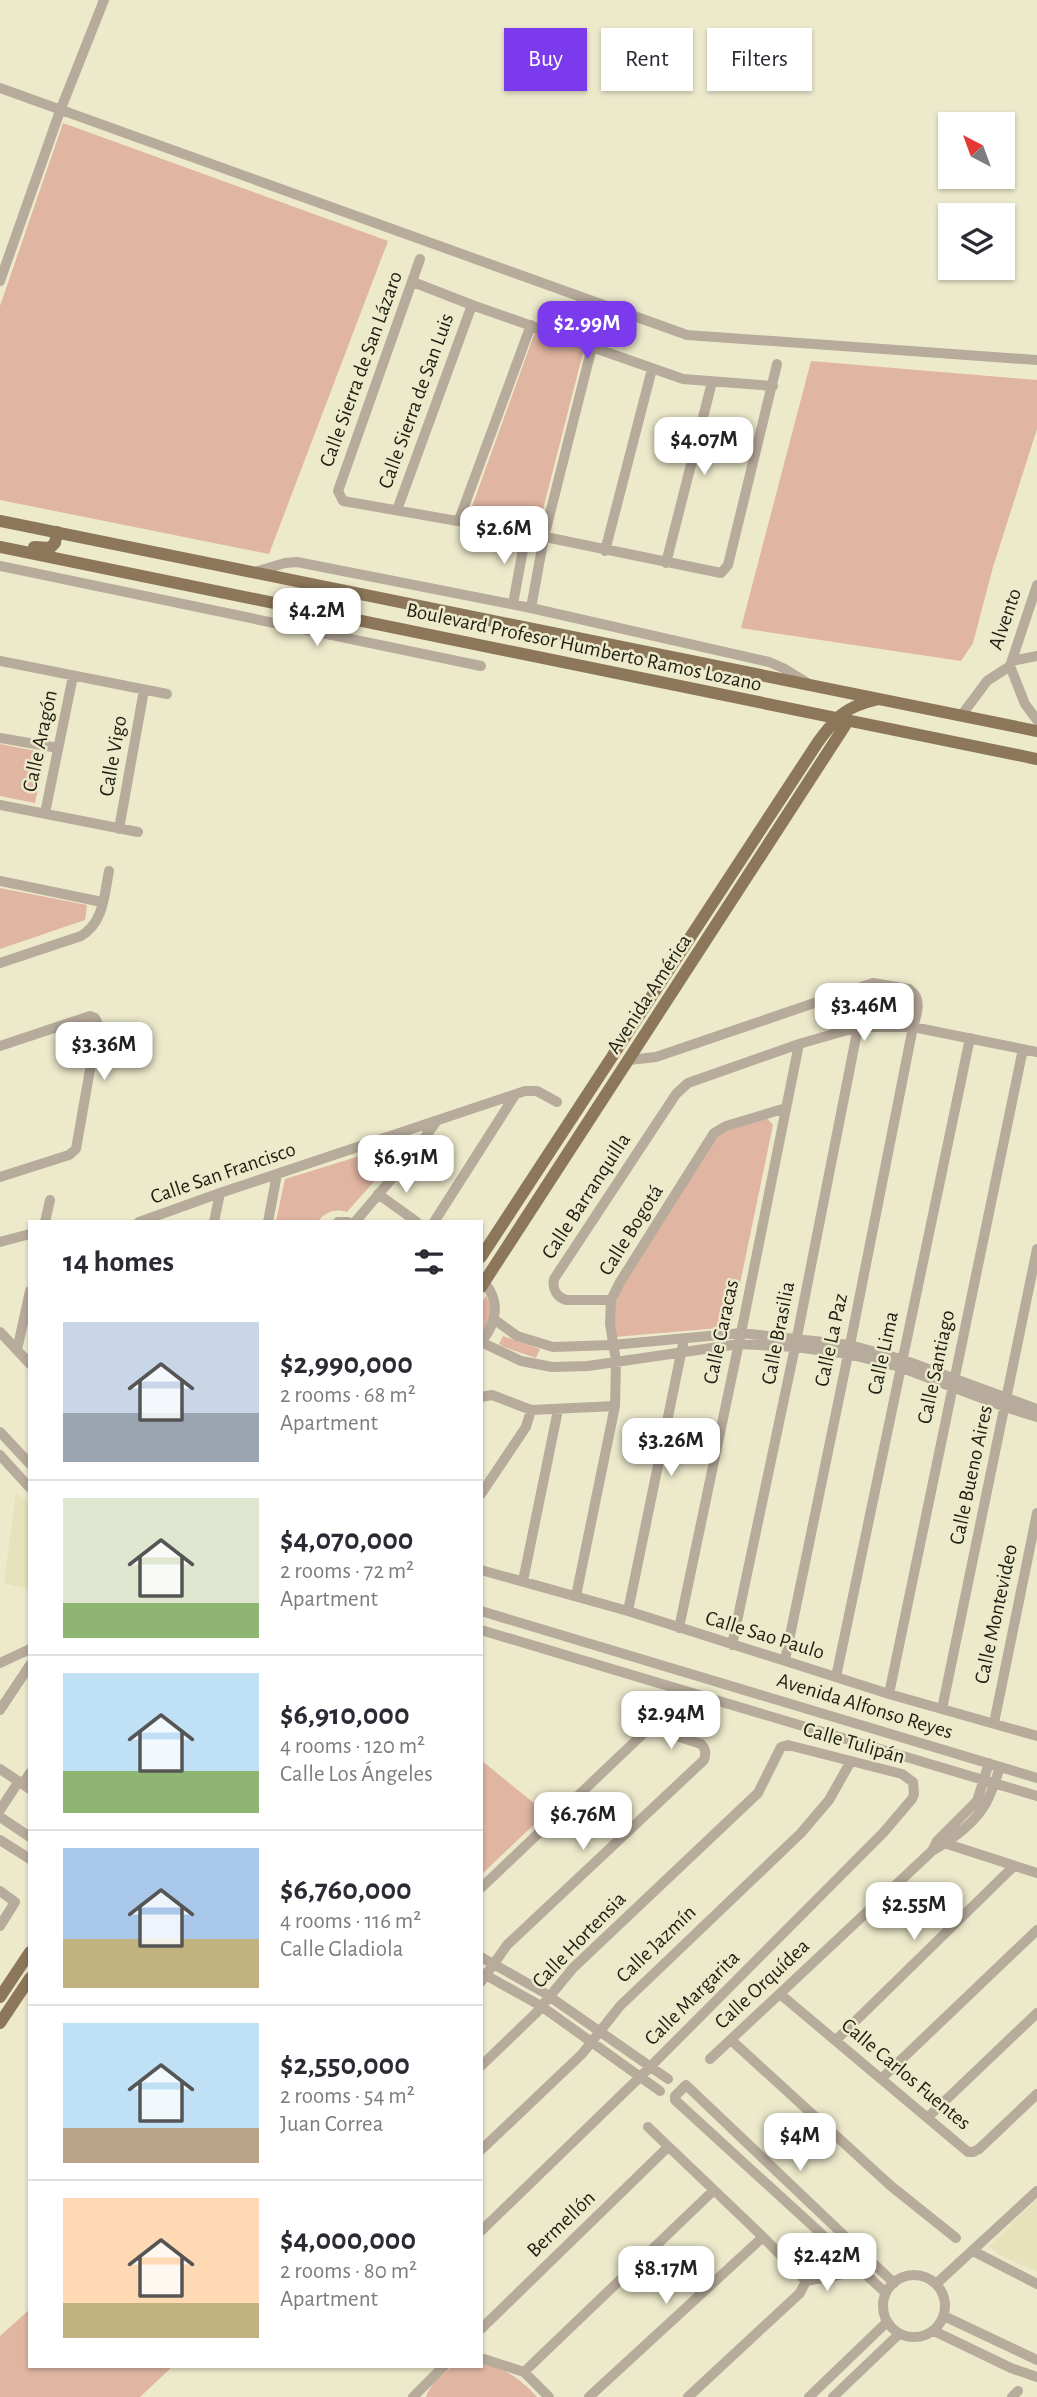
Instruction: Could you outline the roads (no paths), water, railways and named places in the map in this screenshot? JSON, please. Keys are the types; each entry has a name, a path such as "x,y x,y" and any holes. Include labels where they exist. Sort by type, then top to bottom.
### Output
{"main road":[{"name":"Boulevard Profesor Humberto Ramos Lozano","path":"0,521 258,571 815,688 1037,731"},
{"path":"0,539 47,549 55,543 57,532"},
{"name":"Boulevard Profesor Humberto Ramos Lozano","path":"0,547 1037,759"},
{"path":"841,720 853,706 881,699"},
{"path":"805,712 816,724 818,742"},
{"name":"Avenida América","path":"483,1254 818,742 841,720"},
{"name":"Avenida América","path":"483,1281 629,1060 841,720"},
{"path":"605,1066 619,1075"},
{"path":"3,1993 26,1975"},
{"path":"0,2024 18,1996 26,1975"},
{"path":"3,1993 16,1989 18,1996"}],"street":[{"path":"0,281 60,111 104,0"},
{"path":"0,88 687,335 1037,360"},
{"name":"Calle Sierra de San Lázaro","path":"397,510 343,501 338,491 420,259"},
{"path":"413,282 683,379 773,386"},
{"name":"Calle Sierra de San Luis","path":"397,510 472,305"},
{"path":"459,520 531,325"},
{"path":"531,608 544,537 592,347"},
{"path":"397,510 721,573 728,565 777,365"},
{"path":"605,551 652,369"},
{"path":"666,563 712,382"},
{"path":"513,604 526,533"},
{"path":"258,571 297,562 513,604 769,662 783,667 815,688"},
{"path":"0,566 481,666"},
{"path":"94,585 98,566"},
{"name":"Alvento","path":"961,716 987,681 1011,664 1037,585"},
{"path":"1011,664 1037,656"},
{"path":"0,661 167,694"},
{"name":"Alvento","path":"1011,664 1025,704 1037,720"},
{"name":"Calle Aragón","path":"45,813 74,676"},
{"name":"Calle Vigo","path":"119,829 144,690"},
{"path":"0,738 58,748"},
{"path":"0,805 138,832"},
{"path":"0,963 81,936 95,925 109,871"},
{"path":"0,881 102,902"},
{"name":"Calle La Paz","path":"629,1060 656,1058 873,983 912,991 918,1000 919,1007 785,1660"},
{"path":"0,1046 90,1016 95,1018 98,1024 78,1145 69,1155 0,1177"},
{"path":"799,1044 858,1027 913,1027 1037,1052"},
{"name":"Calle Brasilia","path":"732,1645 796,1343 858,1027"},
{"name":"Calle Lima","path":"836,1677 970,1038"},
{"name":"Calle Barranquilla","path":"611,1300 560,1298 555,1289 555,1279 676,1094 695,1080 799,1044"},
{"name":"Calle Caracas","path":"679,1628 799,1044"},
{"name":"Calle Santiago","path":"889,1694 1023,1049"},
{"name":"Calle San Francisco","path":"158,1218 220,1193 532,1090 557,1102"},
{"path":"435,1220 515,1095"},
{"name":"Calle Bogotá","path":"576,1596 615,1406 616,1361 610,1324 611,1300 715,1133 726,1126 786,1108"},
{"path":"357,1220 411,1156 436,1121"},
{"path":"268,1220 277,1174"},
{"path":"214,1220 220,1193"},
{"path":"378,1194 414,1220"},
{"path":"45,1220 50,1200"},
{"path":"0,1242 28,1235"},
{"name":"Calle Bueno Aires","path":"942,1709 1037,1248"},
{"path":"483,1284 494,1300 495,1320 483,1340"},
{"path":"18,1350 28,1301"},
{"path":"495,1320 517,1336 553,1347 683,1345"},
{"path":"0,1332 28,1362"},
{"path":"483,1343 521,1361 552,1367 587,1366 683,1345 740,1338 849,1350 901,1363 1037,1417"},
{"path":"628,1611 683,1345"},
{"path":"552,1367 553,1347"},
{"path":"483,1396 492,1395 531,1410 615,1406"},
{"path":"1006,1403 1037,1409"},
{"path":"483,1491 526,1427 531,1410"},
{"path":"523,1581 558,1410"},
{"path":"0,1432 28,1462"},
{"path":"9,1465 21,1454"},
{"path":"0,1455 28,1486"},
{"name":"Calle Montevideo","path":"994,1723 1037,1513"},
{"name":"Calle Sao Paulo","path":"483,1571 628,1611 889,1694 1037,1736"},
{"name":"Avenida Alfonso Reyes","path":"483,1612 1037,1778"},
{"name":"Avenida Alfonso Reyes","path":"483,1631 1037,1796"},
{"path":"0,1664 28,1649"},
{"path":"0,1710 28,1668"},
{"path":"483,1886 642,1734 655,1729 704,1747 704,1760 507,1945 483,1977 541,2006 660,2091"},
{"name":"Calle Tulipán","path":"785,1745 902,1774 913,1782"},
{"name":"Calle Hortensia","path":"483,2064 541,2006 573,1968 758,1793 776,1754 785,1745"},
{"name":"Calle Jazmín","path":"483,2148 593,2042 620,2006 801,1833 829,1800 851,1761"},
{"name":"Calle Orquídea","path":"989,1763 990,1781"},
{"name":"Calle Orquídea","path":"710,2059 932,1851 981,1810 990,1781 1000,1767"},
{"path":"0,1769 24,1785 0,1810"},
{"name":"Calle Margarita","path":"483,2229 641,2076 883,1833 912,1800 913,1782"},
{"path":"0,1817 28,1836"},
{"path":"18,1852 28,1838"},
{"path":"0,1840 28,1858"},
{"path":"942,1842 1037,1873"},
{"path":"836,2040 1014,1866"},
{"path":"0,1891 15,1904 0,1926"},
{"path":"883,2078 1037,1930"},
{"path":"483,1958 548,1996 668,2079"},
{"name":"Calle Carlos Fuentes","path":"780,1994 883,2078 964,2150 973,2152 979,2149 1037,2094"},
{"path":"928,2117 1037,2013"},
{"path":"731,2040 891,2186 956,2238"},
{"path":"886,2293 674,2097 686,2085 894,2283"},
{"path":"648,2127 763,2236 806,2281"},
{"name":"Bermellón","path":"483,2327 668,2147"},
{"path":"524,2372 715,2190"},
{"path":"936,2284 1037,2191"},
{"path":"589,2397 763,2236"},
{"path":"973,2251 1037,2284"},
{"path":"806,2281 843,2274"},
{"path":"915,2275 923,2276 936,2284 945,2299 944,2316 934,2331 916,2338 899,2334 887,2322 883,2313 886,2293 900,2278 915,2275"},
{"path":"688,2397 800,2293 806,2281"},
{"path":"944,2316 1037,2360"},
{"path":"809,2397 887,2322"},
{"path":"934,2331 1011,2368 1037,2377"},
{"path":"833,2397 899,2334"},
{"path":"851,2358 862,2370"},
{"path":"483,2359 524,2372 549,2397"},
{"path":"414,2396 442,2368"}]}
